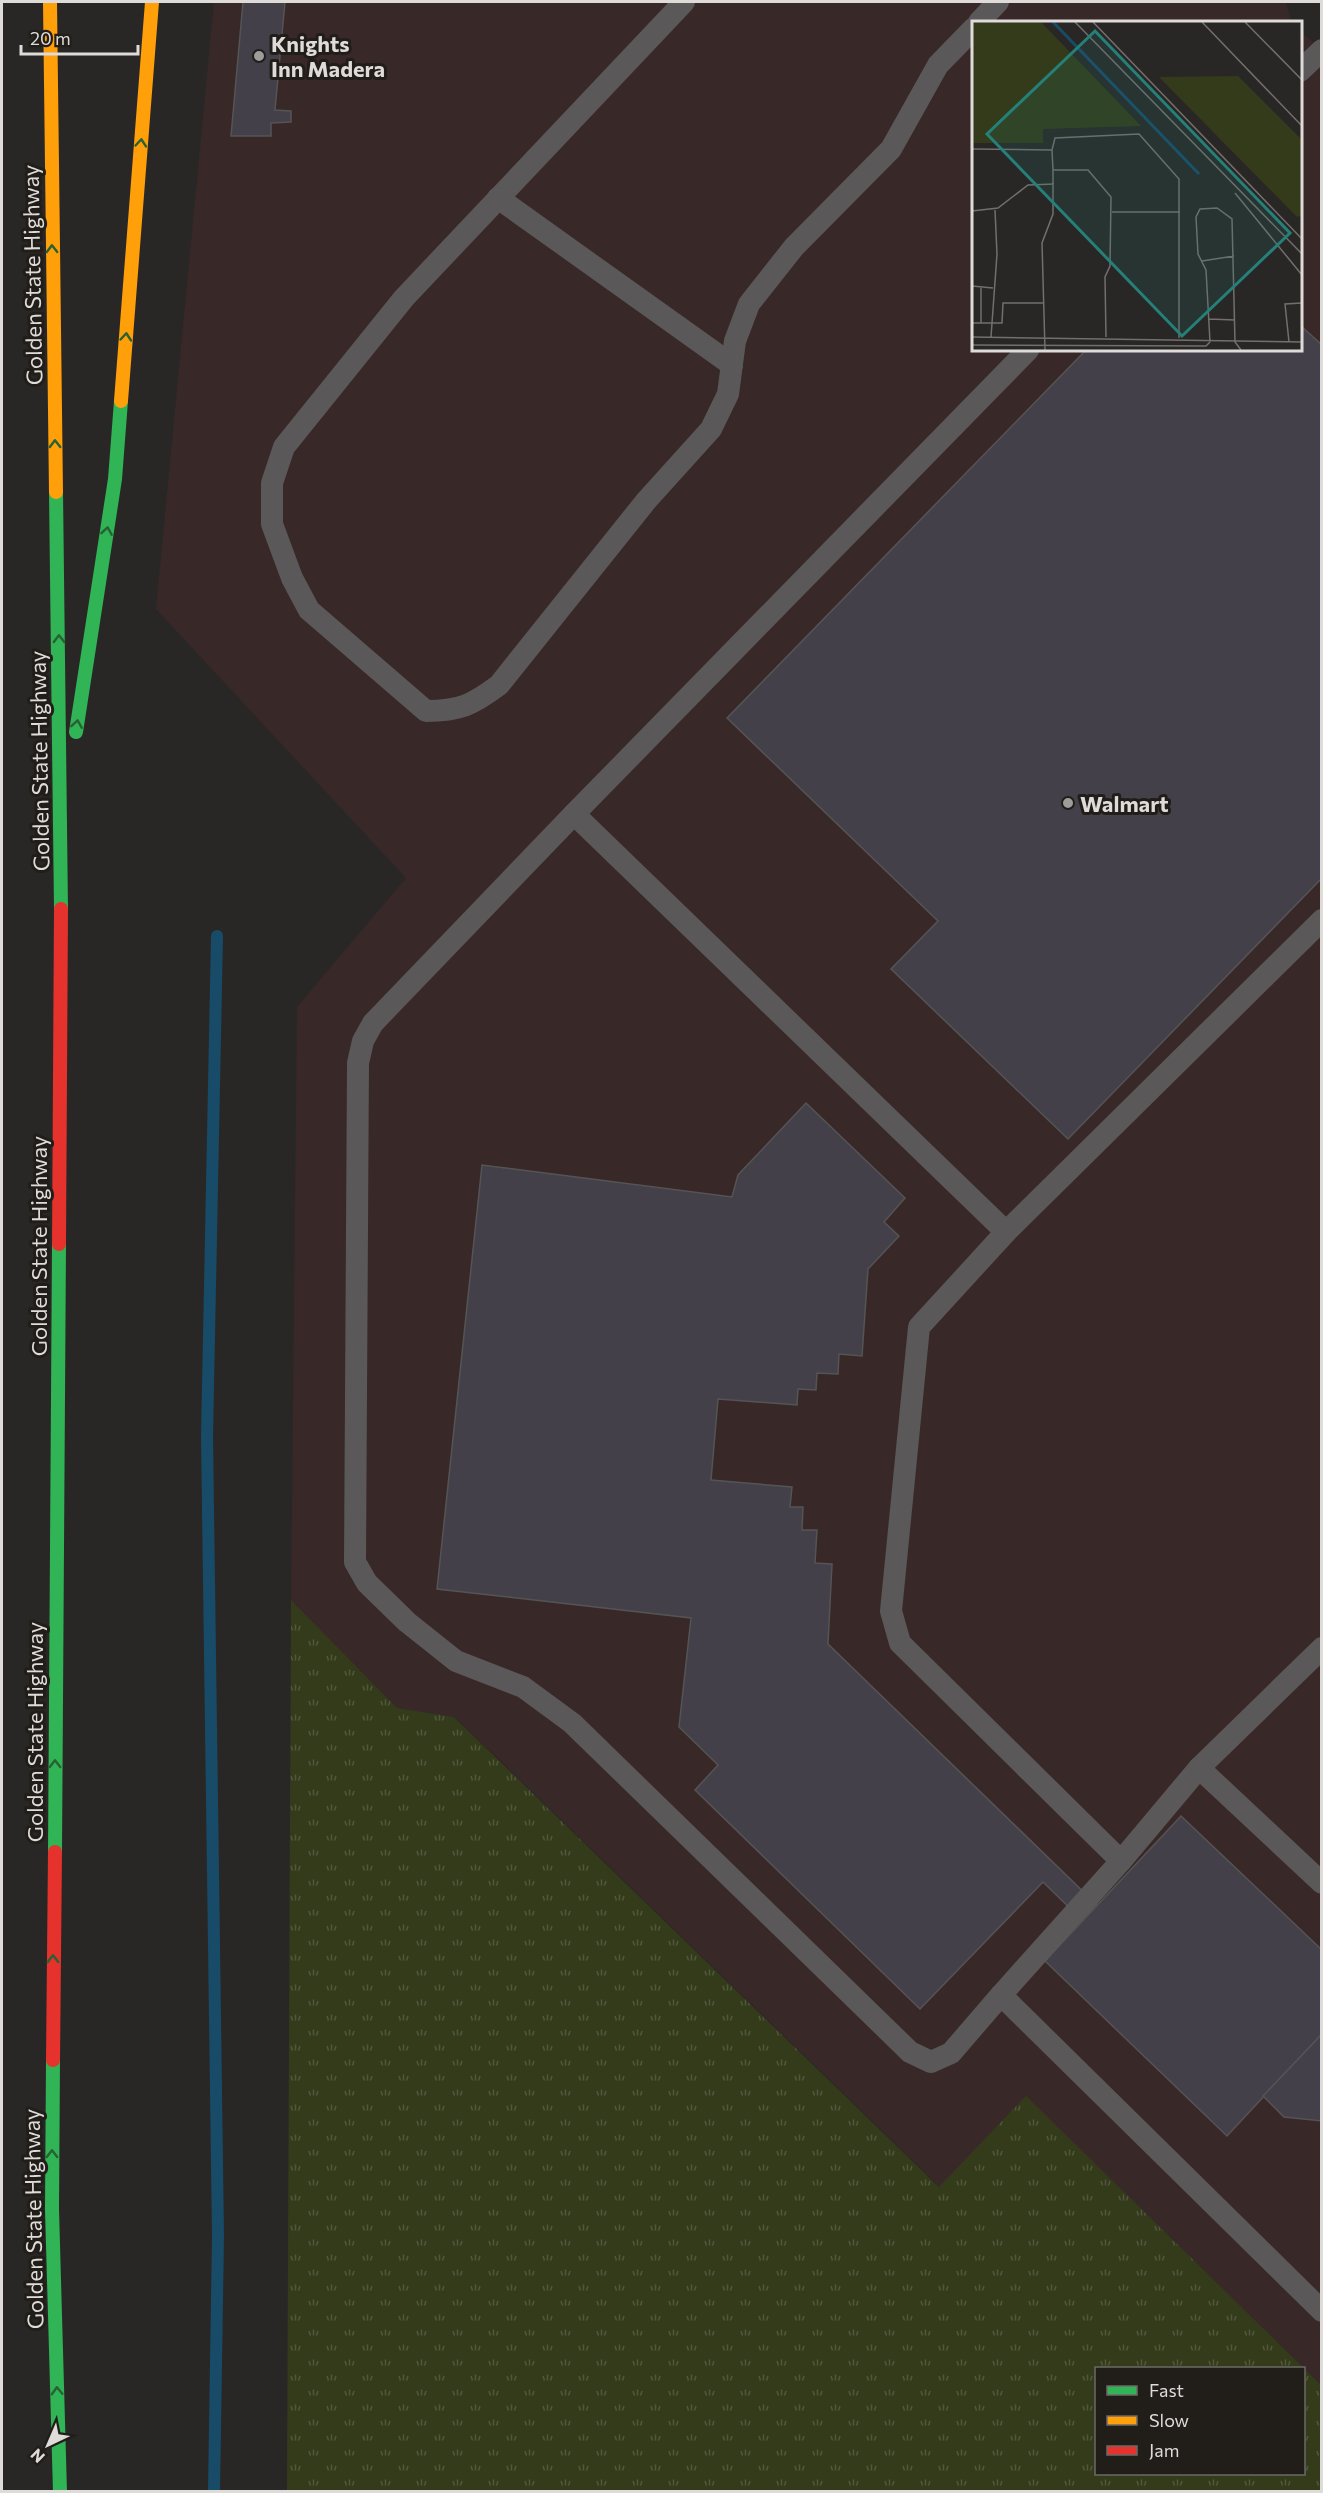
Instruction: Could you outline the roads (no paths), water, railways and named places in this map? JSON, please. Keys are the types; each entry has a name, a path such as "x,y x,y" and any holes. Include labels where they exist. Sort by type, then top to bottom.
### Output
{"highway":[{"name":"Golden State Highway","path":"50,2 51,203 62,823 52,2197 60,2492"},
{"path":"62,823 115,479 152,2"}],"lane":[{"path":"684,2 404,298 284,447 272,483 272,524 292,578 309,610 426,711 451,711 478,700 499,685 646,501 711,429 728,394 735,341 749,304 794,247 891,148 938,65 972,30"},
{"path":"980,21 998,2"},
{"path":"1302,69 1322,50"},
{"path":"498,198 732,365"},
{"path":"1027,351 573,814 373,1023 363,1041 358,1063 355,1562 367,1583 375,1591 407,1622 456,1661 523,1687 572,1723 910,2052 932,2062 951,2053 1121,1861 1199,1768 1322,1647"},
{"path":"573,814 1006,1232"},
{"path":"1121,1861 900,1643 891,1611 919,1327 1006,1232 1322,920"},
{"path":"1199,1768 1322,1884"},
{"path":"1000,1995 1322,2311"}],"waterway":[{"path":"214,2492 218,2236 207,1436 217,936"}],"place":[{"name":"Knights Inn Madera","path":"259,56"},
{"name":"Walmart","path":"1068,803"}]}
